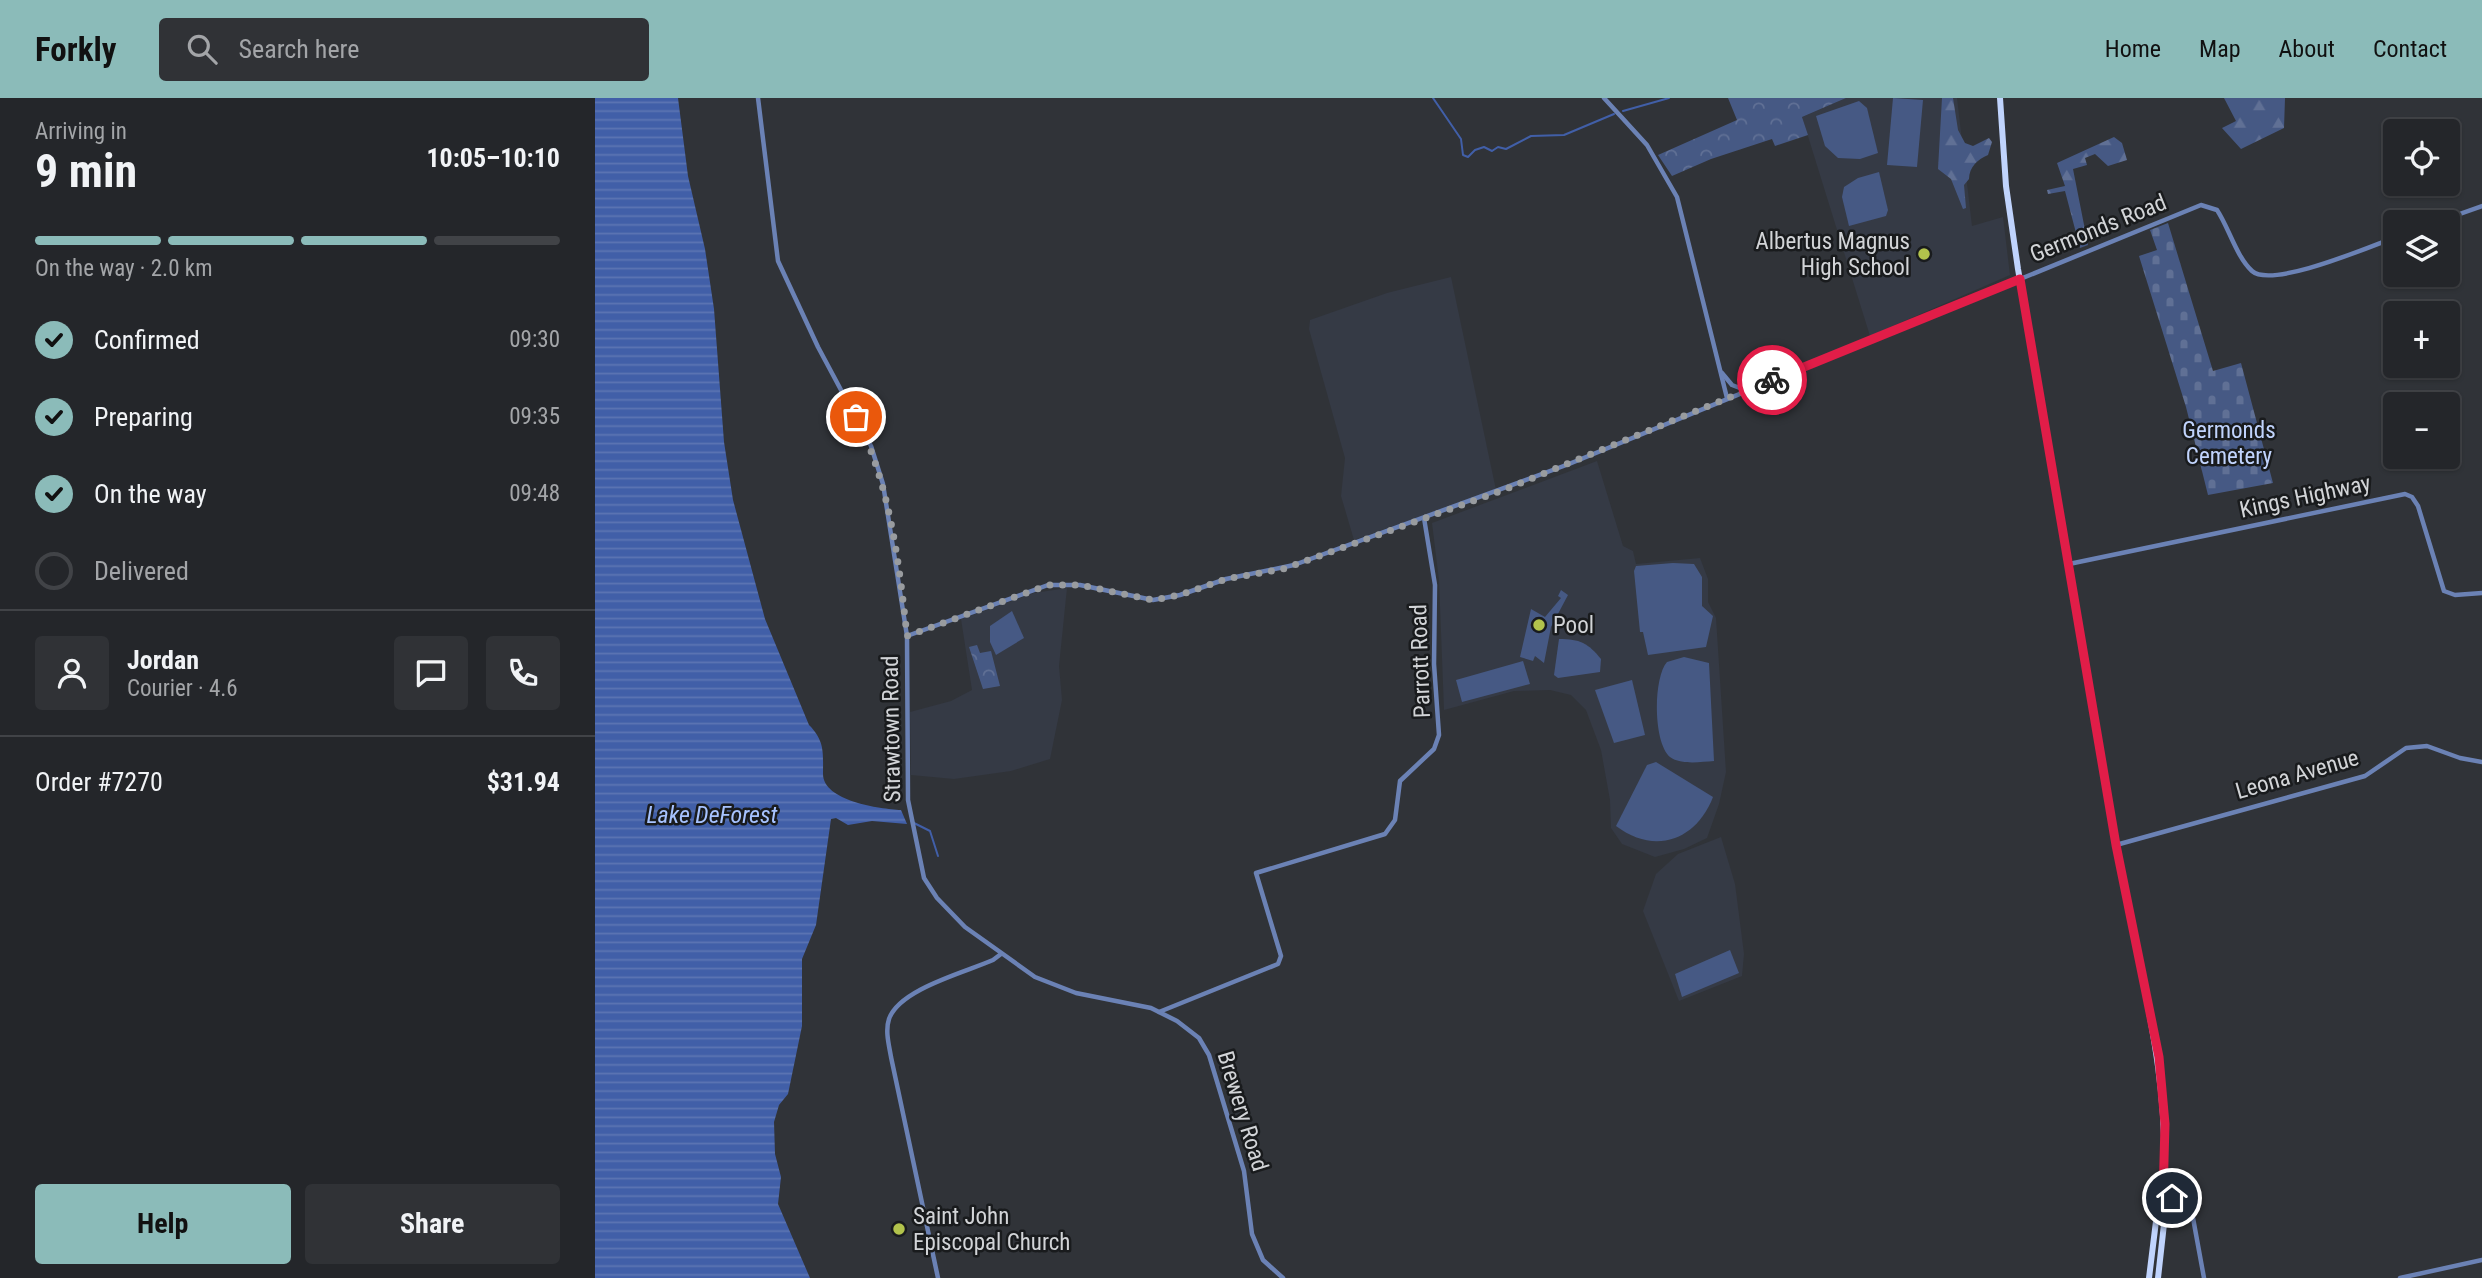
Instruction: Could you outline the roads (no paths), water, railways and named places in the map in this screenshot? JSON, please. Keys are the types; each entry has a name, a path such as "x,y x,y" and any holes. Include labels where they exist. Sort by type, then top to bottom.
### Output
{"main road":[{"path":"2000,98 2008,206 2020,279 2116,845 2161,1072 2165,1124 2163,1197 2167,1206 2158,1278"},
{"path":"2149,1278 2158,1205 2163,1197"}],"street":[{"name":"Strawtown Road","path":"758,98 778,261 876,461 885,495 907,636 908,800 920,866 931,890 953,916 1001,954"},
{"path":"907,636 1048,585 1074,584 1133,598 1165,598 1226,579 1287,568 1501,491 1727,398 1675,192 1647,145 1604,98"},
{"name":"Germonds Road","path":"1727,398 2204,205 2218,211 2249,268 2259,275 2296,271 2383,241"},
{"path":"2460,214 2482,206"},
{"path":"1720,369 1733,385 1749,390"},
{"name":"Kings Highway","path":"2069,564 2405,494 2413,498 2419,508 2444,591 2455,595 2482,593"},
{"name":"Parrott Road","path":"1159,1012 1280,963 1280,953 1256,873 1385,834 1394,822 1400,781 1437,743 1440,725 1434,664 1436,585 1424,518"},
{"name":"Leona Avenue","path":"2116,845 2239,808 2365,776 2406,748 2427,746 2460,758 2482,762"},
{"path":"938,1278 887,1027 893,1010 907,997 993,960 1001,954"},
{"name":"Brewery Road","path":"1001,954 1035,977 1063,989 1135,1003 1159,1012 1199,1038 1209,1055 1247,1179 1252,1234 1263,1260 1283,1278"},
{"path":"2163,1197 2184,1201 2191,1207 2204,1278"},
{"path":"2400,1278 2482,1260"}],"water":[{"name":"Lake DeForest","path":"595,98 678,98 688,176 705,249 714,309 724,442 733,500 765,619 809,725 820,742 825,783 832,791 854,802 901,810 907,824 872,821 848,825 836,818 831,819 816,925 802,959 802,1026 788,1094 779,1105 774,1122 775,1154 781,1177 778,1204 810,1278 595,1278"}],"waterway":[{"path":"1433,98 1461,139 1463,155 1468,157 1475,150 1484,147 1492,151 1498,147 1506,149 1531,136 1564,135 1614,114"},
{"path":"1623,111 1669,98"},
{"path":"914,823 930,831 938,856"}],"place":[{"name":"Albertus Magnus High School","path":"1924,254"},
{"name":"Pool","path":"1539,625"},
{"name":"Saint John Episcopal Church","path":"899,1229"}],"park label":[{"name":"Germonds Cemetery","path":"2229,443"}]}
